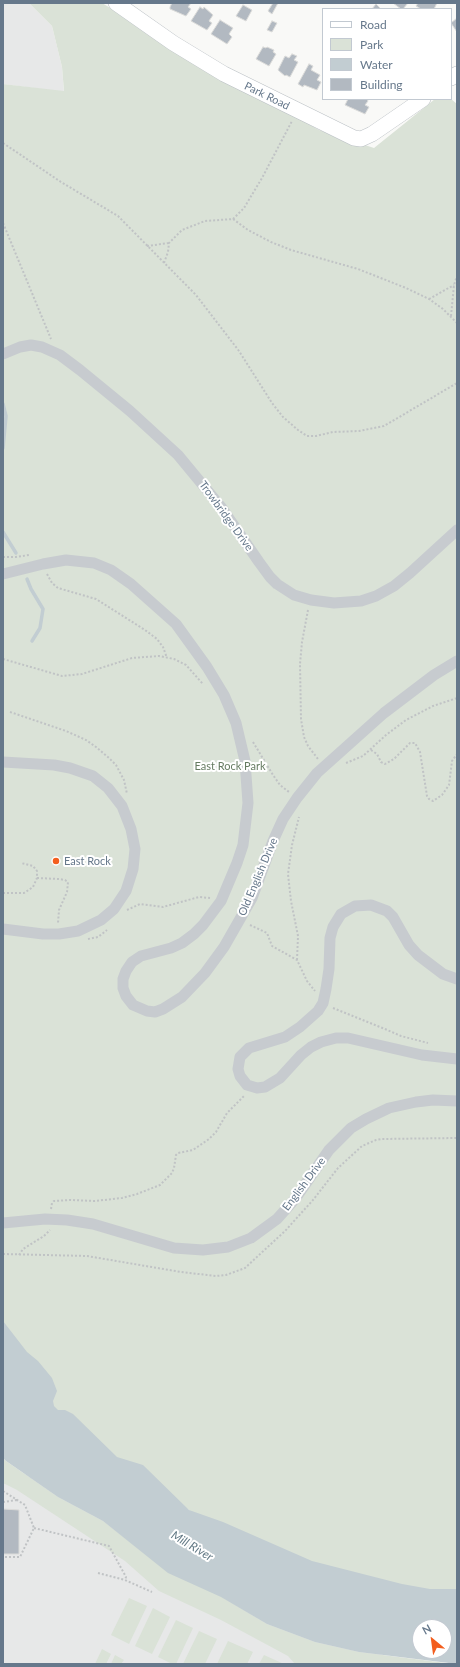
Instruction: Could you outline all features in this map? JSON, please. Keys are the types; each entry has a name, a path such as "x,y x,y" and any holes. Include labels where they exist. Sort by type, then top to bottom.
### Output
{"main road":[{"name":"Park Road","path":"116,3 173,43 224,74 354,138 361,139 379,130 422,100"}],"street":[{"name":"Trowbridge Drive","path":"3,354 20,347 31,345 51,350 80,370 130,411 178,455 221,507 259,562 274,580 287,591 311,600 322,602 347,603 376,596 394,586 410,573 457,530"},
{"name":"Old English Drive","path":"3,574 66,560 94,563 111,570 131,584 176,624 190,642 224,695 236,723 245,761 248,803 243,844 221,901 203,925 182,943 171,948 141,956 132,962 126,971 123,979 126,996 133,1005 147,1011 155,1012 163,1009 182,997 205,972 224,947 252,898 272,841 283,819 297,798 327,763 408,693 457,661"},
{"path":"3,762 54,765 82,772 100,781 122,806 131,829 135,849 130,880 126,891 111,912 95,924 70,933 42,934 3,929"},
{"path":"457,979 443,974 418,955 409,945 399,925 387,911 371,905 355,906 341,914 333,927 330,938 329,969 323,1003 318,1011 309,1020 292,1032 276,1040 254,1045 243,1052 238,1063 238,1069 243,1081 251,1087 265,1087 273,1084 280,1078 301,1055 311,1047 321,1042 336,1038 348,1038 422,1055 457,1059"},
{"name":"English Drive","path":"3,1223 45,1219 67,1220 93,1224 174,1248 203,1250 228,1247 251,1238 276,1220 295,1199 329,1150 351,1128 366,1118 389,1108 416,1102 433,1100 457,1101"}],"path":[{"path":"233,219 244,208 298,111"},
{"path":"3,142 60,182 113,213 182,279 239,351 264,392 279,412 298,430 307,436 316,436 333,432 359,431 384,426 457,383"},
{"path":"147,246 169,243 182,230 194,224 205,221 233,219 248,230 291,250 358,269 406,288 429,299 452,316 457,323"},
{"path":"3,223 50,336 51,350"},
{"path":"164,263 168,252 169,243"},
{"path":"452,316 454,285 457,276"},
{"path":"429,299 454,285"},
{"path":"43,564 52,583 58,588 96,599 145,630 160,643 167,658"},
{"path":"311,600 302,642 300,664 301,719 304,736 308,746 327,763 342,764 363,756 386,735 406,720 433,706 457,698"},
{"path":"3,659 62,676 82,674 132,658 159,656 174,659 186,665 205,685"},
{"path":"10,712 86,740 109,758 120,773 126,788 126,799 122,806"},
{"path":"236,723 245,730 280,784 301,801 302,808 294,836 288,874 289,887 298,936 297,960 307,982 317,992"},
{"path":"371,750 377,754 381,762 385,764 394,759 411,742 415,743 420,752 427,796 433,801 442,795 449,785 452,761 457,754"},
{"path":"3,892 24,893 33,886 37,878 36,868 21,862"},
{"path":"37,878 59,879 68,882 59,910"},
{"path":"123,914 137,906 147,904 163,907 199,897 213,898"},
{"path":"246,923 266,933 272,946 297,960"},
{"path":"323,1003 340,1012 385,1028 401,1036 429,1044"},
{"path":"52,1212 52,1203 54,1201 95,1201 122,1198 160,1185 172,1173 176,1155 193,1150 209,1139 216,1132 227,1113 251,1087"},
{"path":"3,1254 86,1256 207,1275 226,1275 234,1273 251,1263 285,1231 313,1200 338,1168 362,1146 382,1139 457,1138"},
{"path":"19,1255 23,1249 48,1233 52,1225"},
{"path":"3,1491 25,1505 34,1528 20,1557 3,1557"},
{"path":"3,1502 17,1500"},
{"path":"34,1528 109,1546 126,1577 125,1580"},
{"path":"98,1573 125,1580 152,1592"}],"shaded area":[{"path":"3,3 29,3 52,26 62,67 64,92 3,84"},
{"path":"3,1463 400,1664 3,1664"}],"green space":[{"name":"East Rock Park","path":"29,3 102,3 230,80 319,130 374,148 434,100 452,100 457,104 457,1597 276,1573 3,1376 3,84 64,91 62,67 52,26"},
{"path":"3,1458 58,1497 103,1521 130,1542 267,1624 315,1642 359,1652 454,1664 295,1664 288,1656 221,1620 159,1591 125,1561 17,1490 3,1483"},
{"path":"129,1598 147,1606 129,1644 111,1635"},
{"path":"153,1608 170,1617 152,1654 135,1646"},
{"path":"176,1620 193,1628 176,1664 172,1664 158,1657"},
{"path":"199,1631 217,1639 205,1664 183,1664"},
{"path":"228,1641 253,1652 247,1664 217,1664"},
{"path":"102,1649 111,1654 106,1664 95,1664"},
{"path":"115,1655 124,1660 121,1664 111,1664"},
{"path":"264,1655 284,1664 259,1664"}],"water":[{"name":"Mill River","path":"3,1321 27,1352 38,1361 52,1378 57,1391 53,1401 54,1406 58,1410 65,1410 73,1414 117,1457 143,1465 189,1510 223,1522 312,1561 402,1584 430,1589 457,1589 457,1664 416,1659 452,1659 452,1619 412,1619 412,1658 359,1652 315,1642 267,1624 221,1597 168,1573 103,1521 58,1497 3,1458"}],"building":[{"path":"172,3 191,3 188,7 191,9 186,16 170,9"},
{"path":"273,3 278,3 272,14 268,11"},
{"path":"393,3 408,3 404,8 400,8"},
{"path":"418,3 437,3 434,8 419,8 416,6"},
{"path":"376,4 380,8 373,8"},
{"path":"243,5 252,10 246,21 236,16"},
{"path":"200,7 203,9 204,7 213,15 209,21 212,23 207,30 191,21"},
{"path":"457,18 457,32 452,24 452,22"},
{"path":"220,20 233,28 229,34 232,37 227,44 211,34"},
{"path":"272,21 277,23 272,32 267,30"},
{"path":"263,47 274,50 273,52 276,54 269,66 256,59"},
{"path":"292,54 297,56 294,60 298,62 290,77 285,76 278,70 285,56 289,58"},
{"path":"309,64 313,66 311,70 320,75 317,80 321,82 317,90 304,85 303,87 298,84"},
{"path":"348,100 368,100 365,105 369,107 365,114 345,105"},
{"path":"3,1509 19,1510 19,1554 3,1554"}],"waterway":[{"path":"3,404 6,416 3,448"},
{"path":"3,532 16,553"},
{"path":"27,579 43,609 40,628 32,641"}],"place":[{"name":"East Rock","path":"56,861"}]}
